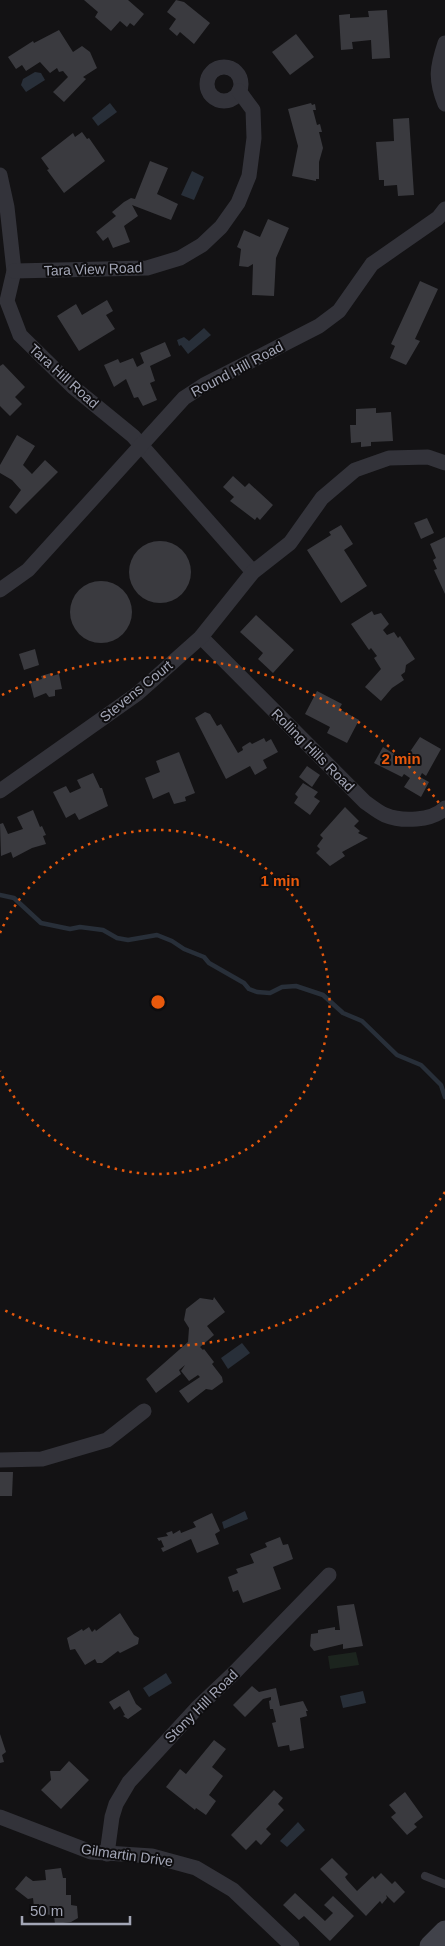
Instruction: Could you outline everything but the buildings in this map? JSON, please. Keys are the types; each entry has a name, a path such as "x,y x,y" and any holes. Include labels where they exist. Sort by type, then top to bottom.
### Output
{"main road":[{"path":"430,1946 445,1931"}],"street":[{"path":"445,43 439,63 437,80 445,104"},
{"name":"Tara View Road","path":"14,271 147,268 180,258 202,245 221,227 238,203 249,176 254,138 253,110 239,91"},
{"name":"Tara Hill Road","path":"0,175 7,207 14,271 8,301 20,335 41,358 133,436 141,446"},
{"name":"Round Hill Road","path":"0,590 28,570 184,398 204,385 319,326 339,311 372,264 438,218 445,209"},
{"path":"141,446 253,572"},
{"name":"Stevens Court","path":"0,790 137,694 201,637 253,572 290,543 322,498 355,470 389,458 428,457 445,463"},
{"name":"Rolling Hills Road","path":"201,637 365,802 385,815 400,819 433,815 445,808"},
{"path":"0,1460 42,1459 107,1440 144,1411"},
{"name":"Stony Hill Road","path":"107,1854 112,1817 116,1804 129,1782 256,1644 329,1576"},
{"name":"Gilmartin Drive","path":"0,1817 78,1849 107,1854 159,1858 181,1863 210,1875 243,1899 292,1946"}],"lane":[{"path":"425,1876 445,1884"}],"shaded area":[{"path":"35,72 41,73 45,80 26,92 21,85 23,79"},
{"path":"110,103 117,112 98,126 92,118"},
{"path":"192,171 204,177 194,200 181,195"},
{"path":"204,328 211,335 188,354 181,345 179,346 177,340 184,337 189,341"},
{"path":"242,1343 250,1353 228,1369 221,1358"},
{"path":"245,1511 248,1519 224,1529 222,1522"},
{"path":"356,1652 359,1665 330,1669 328,1656"},
{"path":"166,1673 172,1683 149,1697 143,1688"},
{"path":"363,1691 366,1703 343,1708 340,1696"},
{"path":"298,1822 305,1830 287,1847 280,1841"}],"waterway":[{"path":"0,895 14,898 41,923 70,929 80,927 103,930 117,938 128,940 157,935 204,957 209,963 244,983 249,989 257,992 270,993 282,987 296,986 323,995 343,1013 362,1021 397,1055 421,1065 441,1085 445,1097"}]}
